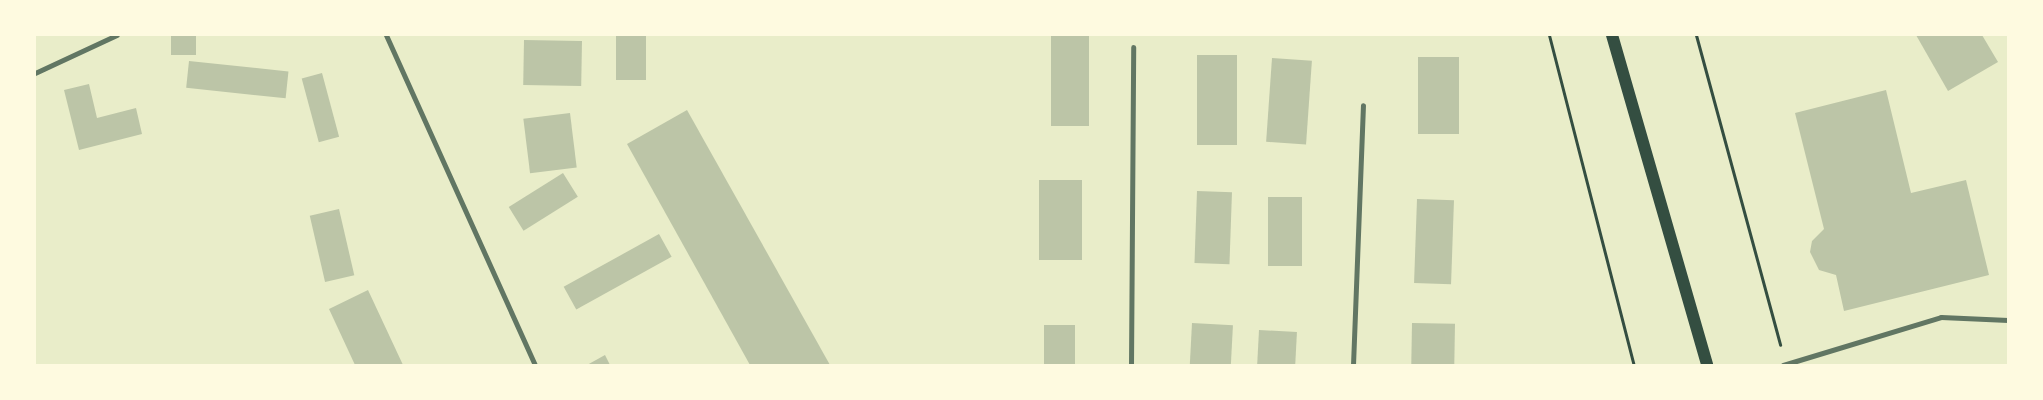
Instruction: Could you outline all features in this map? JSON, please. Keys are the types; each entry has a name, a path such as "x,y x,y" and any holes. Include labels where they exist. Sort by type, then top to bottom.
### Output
{"main road":[{"path":"1612,35 1707,365"}],"street":[{"path":"35,73 117,35"},
{"path":"386,35 535,365"},
{"path":"1131,365 1133,47"},
{"path":"1353,365 1362,105"},
{"path":"1784,365 1941,317 2008,320"}],"path":[{"path":"1549,35 1634,365"},
{"path":"1696,35 1784,365"}],"building":[{"path":"171,35 196,35 196,55 171,55"},
{"path":"616,35 646,35 646,80 616,80"},
{"path":"1051,35 1089,35 1089,126 1051,126"},
{"path":"1916,35 1982,35 1998,62 1948,91"},
{"path":"524,40 582,41 581,86 523,85"},
{"path":"1197,55 1237,55 1237,145 1197,145"},
{"path":"1418,57 1459,57 1459,134 1418,134"},
{"path":"1272,58 1312,61 1306,145 1266,142"},
{"path":"189,61 288,71 286,98 186,88"},
{"path":"322,73 339,137 319,142 302,78"},
{"path":"89,84 97,118 136,108 142,134 79,150 64,90"},
{"path":"1886,90 1911,193 1966,180 1989,275 1844,311 1836,275 1819,270 1810,252 1812,241 1824,229 1795,113"},
{"path":"687,110 830,365 750,365 627,144"},
{"path":"570,113 577,168 530,173 523,119"},
{"path":"563,173 578,197 524,231 509,207"},
{"path":"1039,180 1082,180 1082,260 1039,260"},
{"path":"1197,191 1232,192 1229,264 1194,263"},
{"path":"1268,197 1302,197 1302,266 1268,266"},
{"path":"1417,199 1454,200 1451,284 1414,283"},
{"path":"339,209 354,275 325,282 310,216"},
{"path":"659,234 672,257 576,310 564,287"},
{"path":"368,290 403,365 355,365 329,309"},
{"path":"1192,323 1233,325 1231,365 1190,365"},
{"path":"1412,323 1455,324 1454,365 1411,365"},
{"path":"1044,325 1075,325 1075,365 1044,365"},
{"path":"1259,330 1297,332 1295,365 1257,365"},
{"path":"605,355 610,365 587,365"}]}
